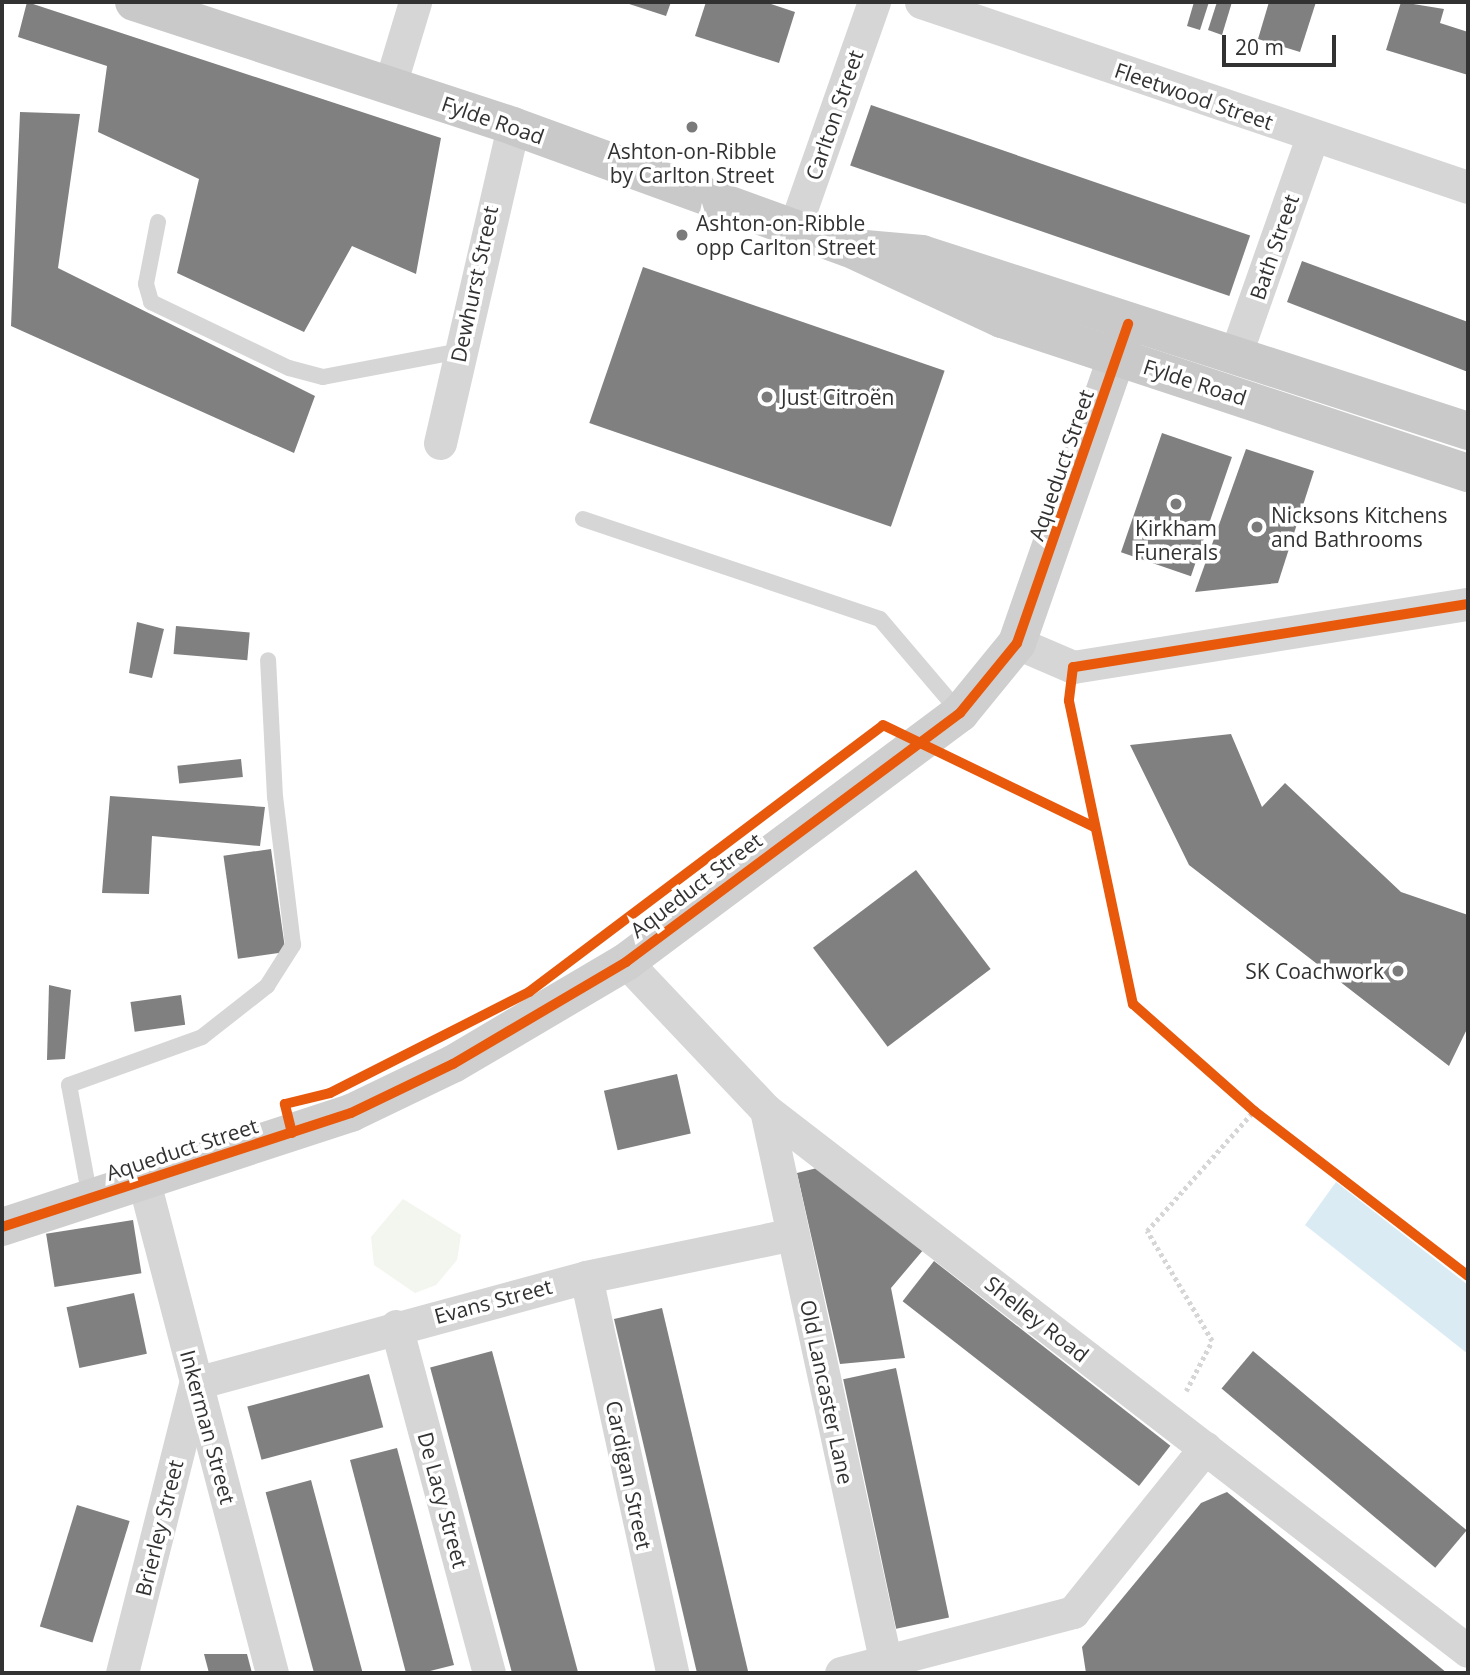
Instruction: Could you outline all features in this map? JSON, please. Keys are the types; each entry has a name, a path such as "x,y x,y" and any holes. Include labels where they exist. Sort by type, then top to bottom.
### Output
{"main road":[{"name":"Fylde Road","path":"134,2 513,126 849,248 930,291 1122,341 1468,473"},
{"name":"Fylde Road","path":"1122,341 1235,356 1468,431"}],"street":[{"path":"390,85 415,2"},
{"name":"Carlton Street","path":"794,229 874,2"},
{"name":"Fleetwood Street","path":"921,2 1312,137 1468,187"},
{"name":"Dewhurst Street","path":"440,443 513,126"},
{"name":"Bath Street","path":"1235,356 1312,137"},
{"name":"Aqueduct Street","path":"2,1227 351,1113 453,1065 626,962 960,713 1017,643 1122,341"},
{"path":"1017,643 1073,667 1468,604"},
{"name":"Shelley Road","path":"626,962 766,1110 1468,1651"},
{"name":"Old Lancaster Lane","path":"766,1110 887,1667"},
{"name":"Inkerman Street","path":"144,1182 272,1673"},
{"name":"Evans Street","path":"196,1383 396,1326 586,1277 793,1234"},
{"name":"Cardigan Street","path":"586,1277 672,1673"},
{"name":"De Lacy Street","path":"396,1326 489,1673"},
{"name":"Brierley Street","path":"121,1673 196,1383"},
{"path":"841,1673 887,1667 1073,1612 1205,1448"}],"lane":[{"path":"158,222 146,284 151,302 289,368 323,377 460,351"},
{"path":"583,519 880,619 960,713"},
{"path":"90,1200 69,1085 202,1038 267,986 293,945 275,797 268,660"}],"path":[{"path":"1130,992 1133,1004 1254,1111 1468,1276"},
{"path":"1170,1421 1212,1342 1147,1231 1254,1111"}],"shaded area":[{"path":"1336,1182 1468,1285 1468,1354 1305,1225"},
{"path":"403,1199 461,1235 457,1260 436,1285 415,1293 374,1265 371,1237"}],"building":[{"path":"27,2 441,138 416,274 352,246 304,332 177,273 199,179 98,132 107,66 18,37"},
{"path":"623,2 671,2 666,16"},
{"path":"706,2 765,2 795,12 779,63 695,36"},
{"path":"1194,2 1209,2 1200,30 1187,26"},
{"path":"1217,2 1232,2 1222,35 1208,30"},
{"path":"1269,2 1316,2 1300,52 1258,39"},
{"path":"1401,2 1444,9 1440,23 1468,32 1468,75 1386,50"},
{"path":"871,105 1250,236 1229,296 850,166"},
{"path":"20,112 80,114 58,268 315,396 294,453 11,326"},
{"path":"1302,261 1468,322 1468,372 1287,302"},
{"name":"Just Citroën","path":"643,267 945,371 891,527 589,423"},
{"name":"Kirkham Funerals","path":"1162,433 1232,457 1191,576 1121,552"},
{"name":"Nicksons Kitchens and Bathrooms","path":"1246,449 1314,471 1278,583 1195,592"},
{"path":"137,622 164,629 152,678 129,673"},
{"path":"176,626 250,632 247,660 174,654"},
{"path":"1231,734 1262,807 1285,783 1401,892 1468,915 1468,1027 1449,1066 1189,865 1130,745"},
{"path":"241,759 243,777 179,784 177,766"},
{"path":"110,796 265,807 260,846 152,836 149,894 102,893"},
{"path":"271,849 285,952 238,959 223,856"},
{"path":"916,870 991,969 888,1047 813,948"},
{"path":"49,985 71,990 65,1059 47,1060"},
{"path":"181,995 185,1025 135,1032 130,1002"},
{"path":"677,1074 691,1133 618,1150 604,1091"},
{"path":"817,1168 924,1249 891,1288 905,1358 840,1364 797,1173"},
{"path":"133,1220 141,1273 55,1287 46,1234"},
{"path":"934,1261 1170,1446 1139,1486 903,1301"},
{"path":"134,1293 147,1354 79,1368 67,1307"},
{"path":"662,1308 748,1671 697,1673 614,1319"},
{"path":"492,1351 578,1673 512,1673 430,1368"},
{"path":"1253,1351 1467,1530 1435,1568 1222,1389"},
{"path":"896,1368 949,1617 896,1629 843,1379"},
{"path":"369,1374 383,1427 262,1460 247,1407"},
{"path":"397,1448 454,1665 422,1673 406,1673 350,1460"},
{"path":"311,1480 363,1673 314,1673 266,1492"},
{"path":"1227,1492 1447,1673 1086,1673 1082,1647 1201,1503"},
{"path":"77,1505 130,1521 92,1643 40,1626"},
{"path":"204,1654 247,1654 252,1673 209,1673"}],"cycle path":[{"path":"2,1227 351,1113 453,1064 626,962 960,713 1017,643 1128,324"},
{"path":"1468,604 1073,667 1069,701 1133,1004 1254,1111 1468,1276"},
{"path":"292,1133 285,1104 330,1093 529,992 883,725 1094,827"}],"place":[{"name":"Ashton-on-Ribble by Carlton Street","path":"692,127"},
{"name":"Ashton-on-Ribble opp Carlton Street","path":"682,235"},
{"name":"Just Citroën","path":"767,397"},
{"name":"Kirkham Funerals","path":"1176,504"},
{"name":"Nicksons Kitchens and Bathrooms","path":"1257,527"},
{"name":"SK Coachwork","path":"1398,971"}]}
